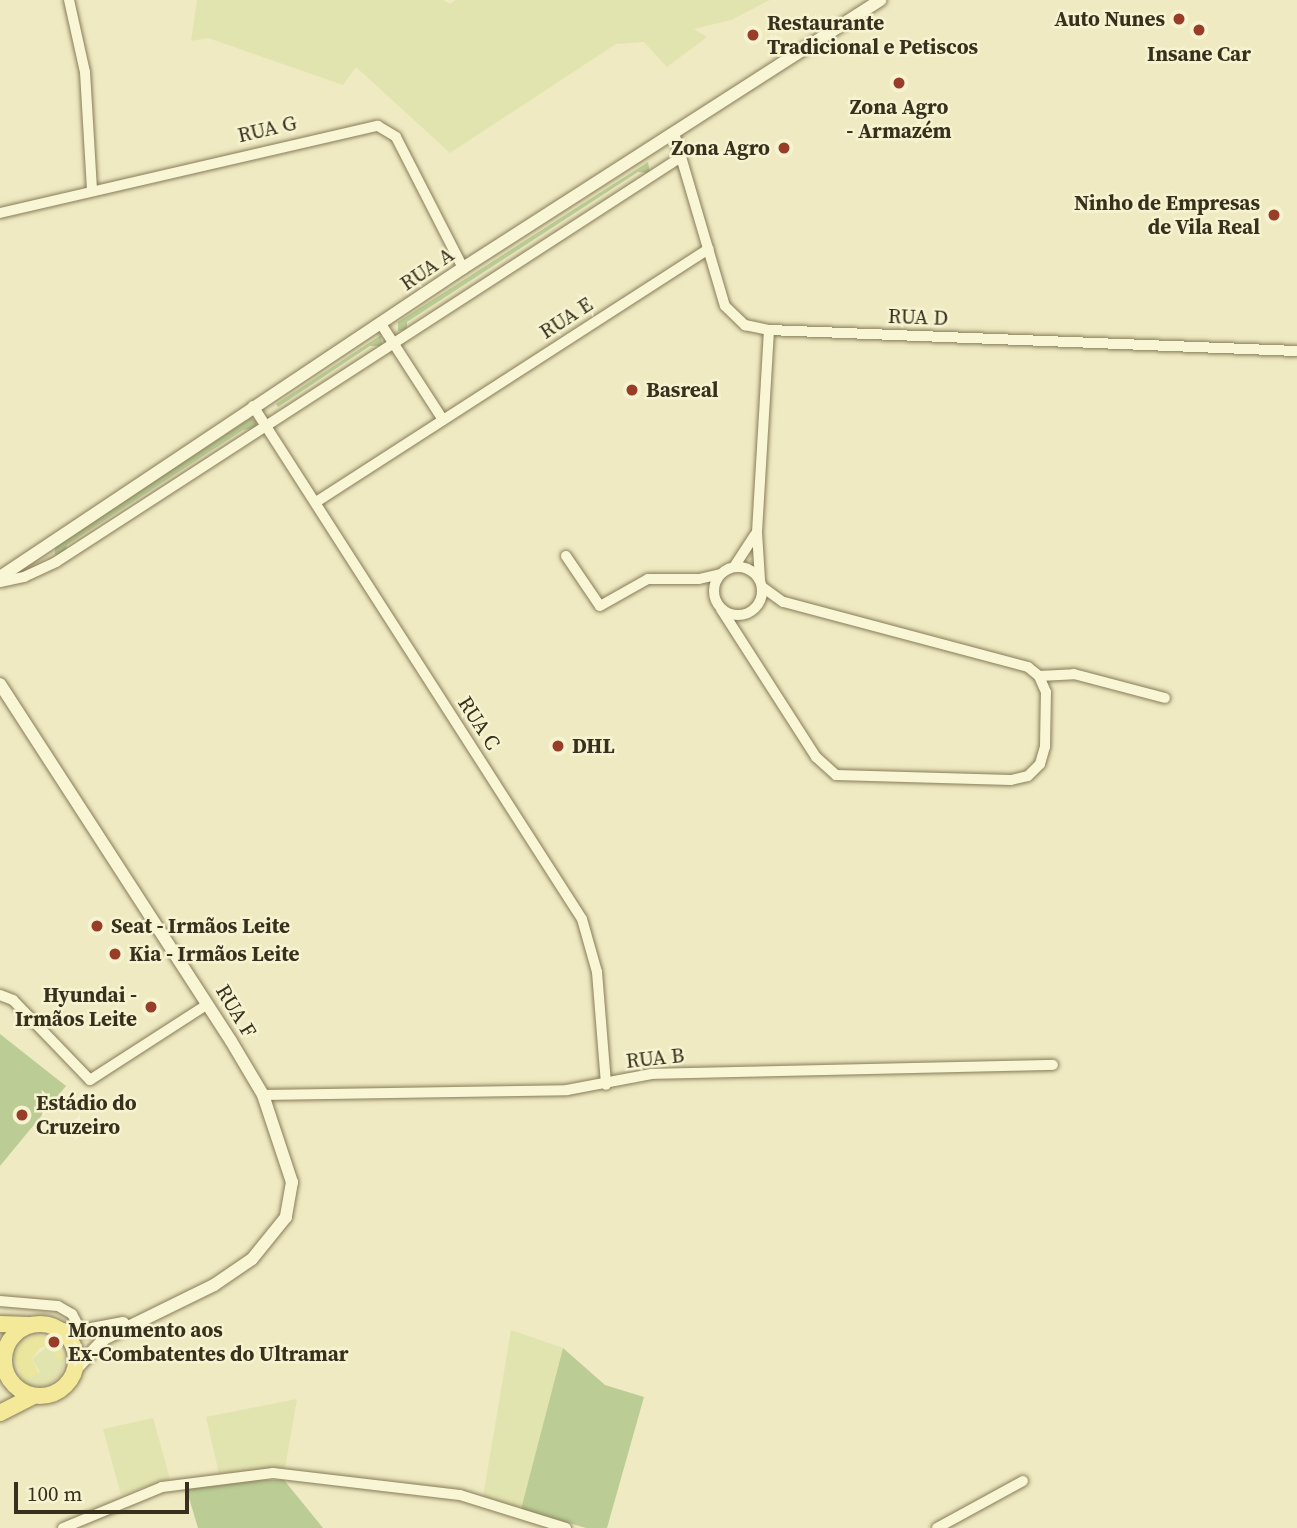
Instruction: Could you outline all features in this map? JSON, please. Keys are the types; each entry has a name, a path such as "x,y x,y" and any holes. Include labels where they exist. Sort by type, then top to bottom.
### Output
{"main road":[{"path":"0,1324 59,1329 74,1347 75,1370 54,1393 34,1396 0,1413"},
{"path":"0,1390 3,1365 12,1338 31,1325"},
{"path":"3,1365 15,1387 34,1396"}],"street":[{"path":"69,0 85,72 92,190"},
{"name":"RUA A","path":"0,580 253,406 880,0"},
{"name":"RUA G","path":"0,213 378,126 396,137 463,268"},
{"name":"RUA D","path":"674,134 729,312 745,325 769,330 1297,351"},
{"path":"0,580 24,577 56,562 681,157"},
{"name":"RUA E","path":"316,502 709,249"},
{"path":"381,324 443,420"},
{"path":"758,606 761,583 757,532 769,330"},
{"name":"RUA C","path":"253,406 582,919 597,972 606,1084"},
{"path":"566,556 600,606 648,579 691,579 720,574 734,567 757,532"},
{"path":"734,567 750,570 783,601 1014,661 1039,676 1074,674 1165,698"},
{"path":"714,596 720,574"},
{"path":"691,579 714,596 820,762 847,777 1004,780 1028,776 1040,764 1045,751 1046,692 1039,676"},
{"path":"721,609 734,615 747,614 758,606 783,601"},
{"path":"740,638 747,614"},
{"name":"RUA F","path":"0,684 208,1004 263,1095 292,1182 289,1210 279,1229 258,1254 228,1276 134,1321"},
{"path":"0,995 13,1000 90,1080 208,1004"},
{"name":"RUA B","path":"263,1095 567,1090 652,1074 1053,1065"},
{"path":"0,1301 58,1306 72,1314 81,1331"},
{"path":"59,1329 81,1331 134,1321"},
{"path":"75,1370 94,1346 134,1321"},
{"path":"62,1528 162,1488 273,1473 460,1495 566,1528"},
{"path":"937,1528 1023,1481"}],"green space":[{"path":"197,0 443,0 450,4 455,0 770,0 731,20 694,29 707,37 667,67 644,42 616,44 450,153 356,67 343,85 208,38 191,41"},
{"path":"648,162 650,173 638,172 407,322 407,330 398,331 398,322"},
{"path":"381,335 382,346 370,346 278,407 276,404"},
{"path":"251,418 256,421 256,428 243,430 67,545 65,553 55,555 55,546"},
{"name":"Estádio do Cruzeiro","path":"0,1034 66,1086 0,1166"},
{"path":"511,1330 563,1348 521,1509 483,1497"},
{"path":"48,1346 60,1358 65,1358 61,1376 47,1386 29,1385 23,1381 40,1372 32,1359"},
{"path":"563,1348 605,1385 644,1397 607,1528 586,1528 521,1509"},
{"path":"297,1399 285,1468 219,1474 206,1417"},
{"path":"153,1418 170,1479 121,1495 103,1429"},
{"path":"248,1480 284,1480 323,1528 198,1528 186,1488"}],"sand":[{"path":"36,1335 53,1338 65,1358 59,1359 48,1346 40,1348 32,1359 39,1374 23,1381 14,1356 21,1342"}],"place":[{"name":"Auto Nunes","path":"1179,19"},
{"name":"Insane Car","path":"1199,30"},
{"name":"Restaurante Tradicional e Petiscos","path":"753,35"},
{"name":"Zona Agro - Armazém","path":"899,83"},
{"name":"Zona Agro","path":"784,148"},
{"name":"Ninho de Empresas de Vila Real","path":"1274,215"},
{"name":"Basreal","path":"632,390"},
{"name":"DHL","path":"558,746"},
{"name":"Seat - Irmãos Leite","path":"97,926"},
{"name":"Kia - Irmãos Leite","path":"115,954"},
{"name":"Hyundai - Irmãos Leite","path":"151,1007"},
{"name":"Estádio do Cruzeiro","path":"22,1115"},
{"name":"Monumento aos Ex-Combatentes do Ultramar","path":"54,1342"}]}
